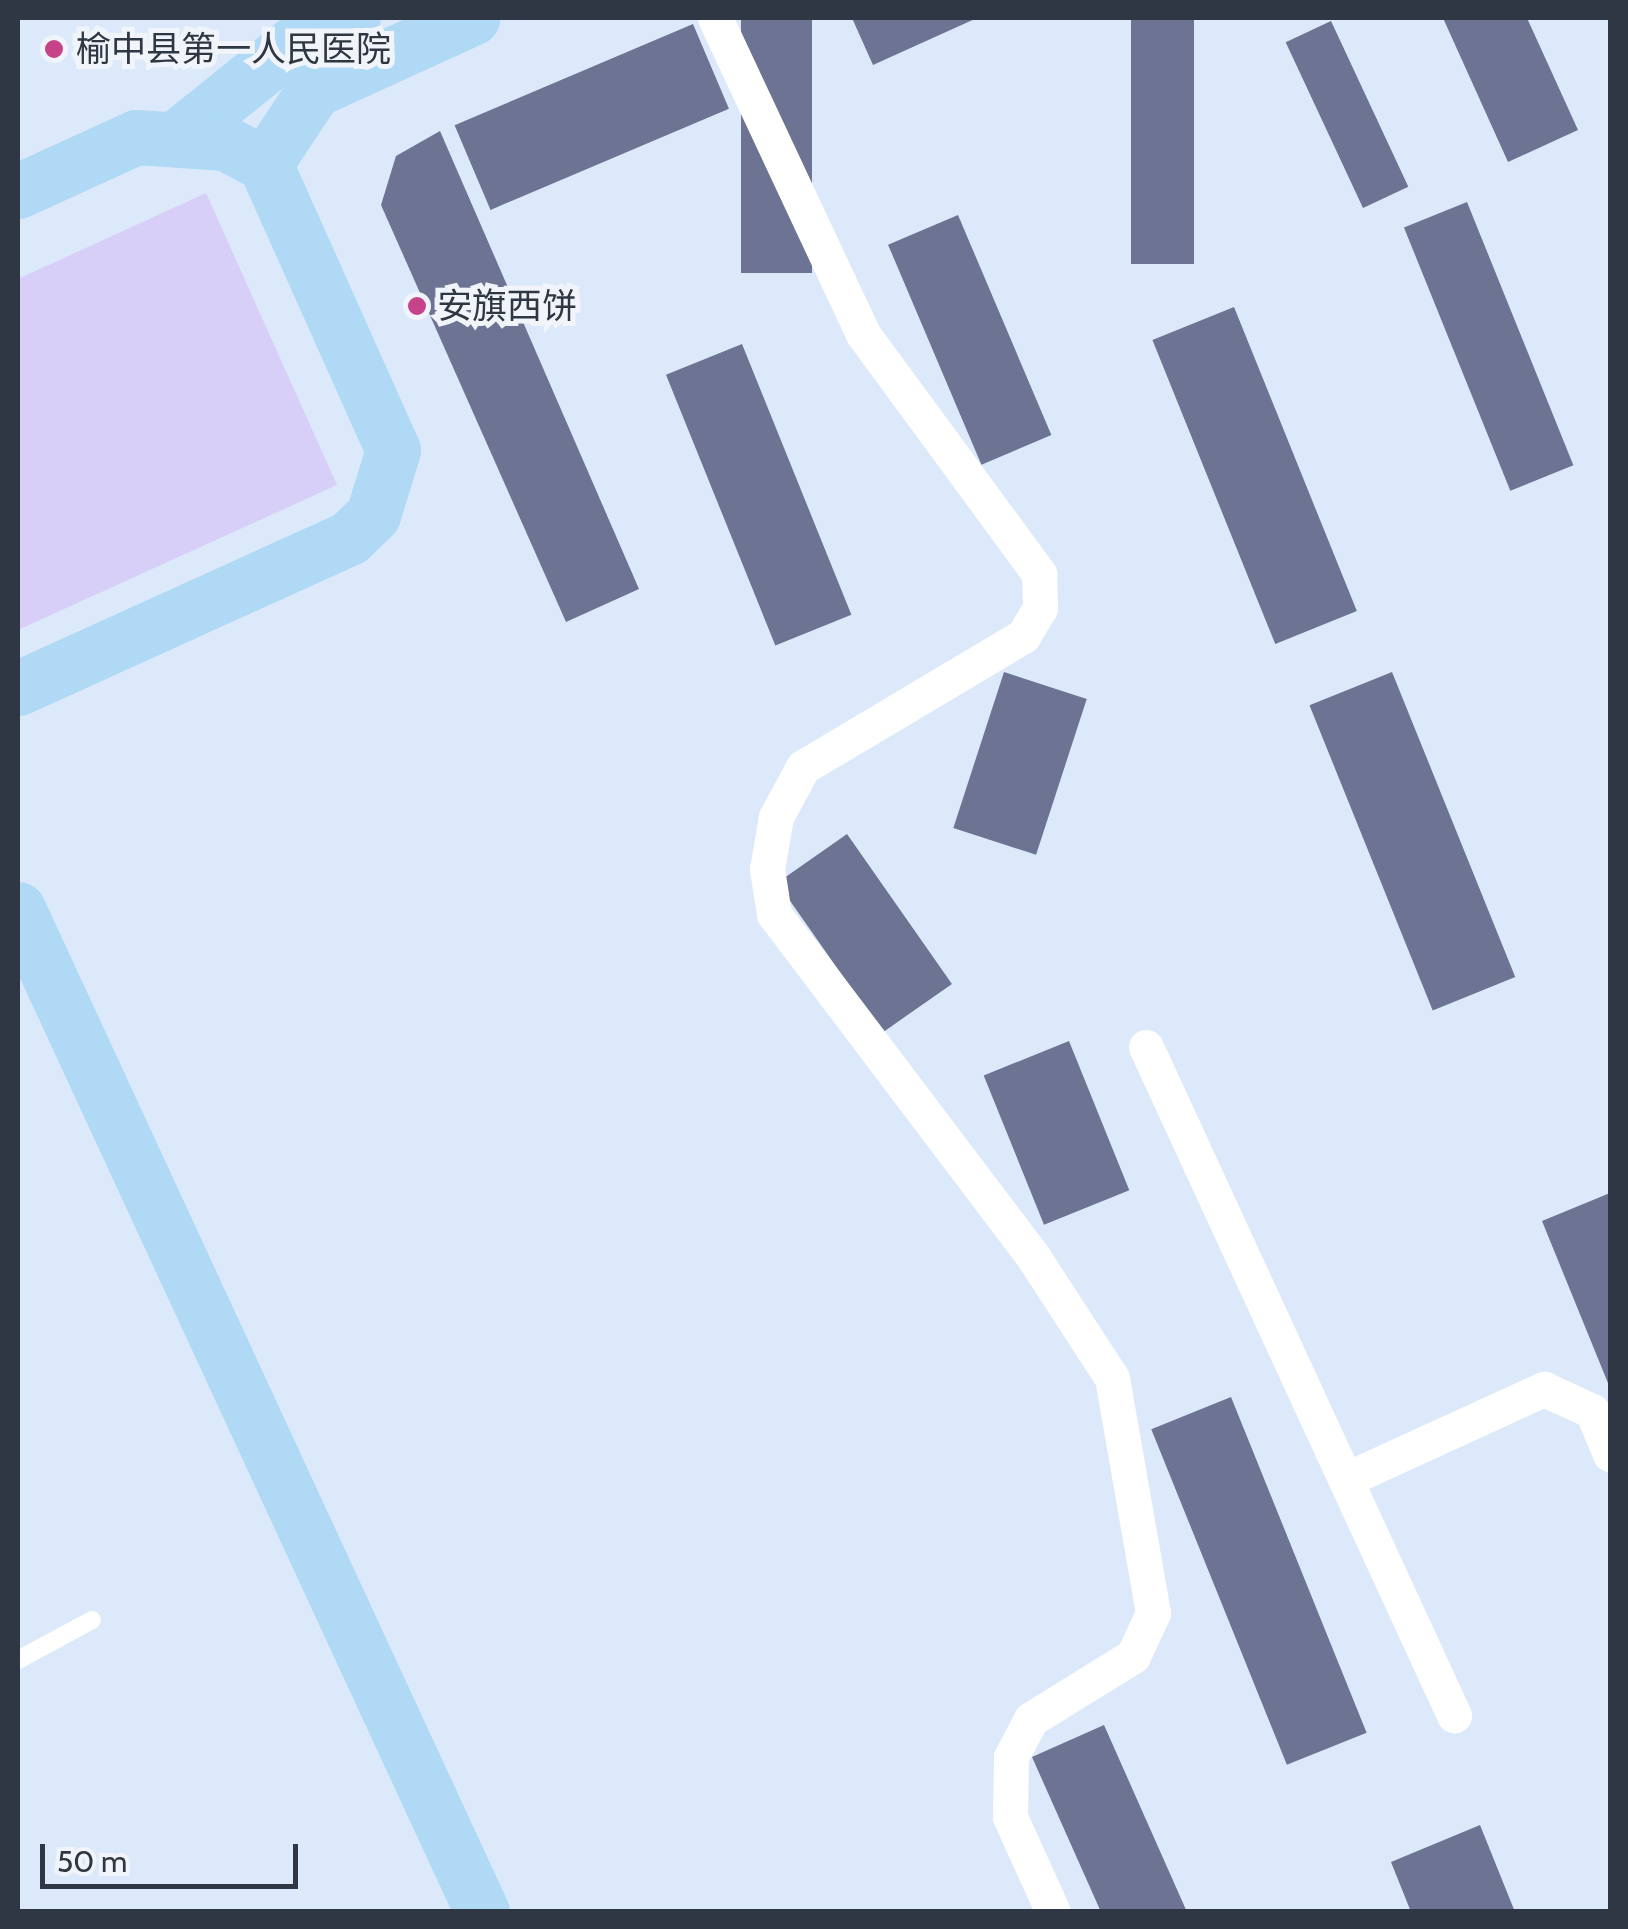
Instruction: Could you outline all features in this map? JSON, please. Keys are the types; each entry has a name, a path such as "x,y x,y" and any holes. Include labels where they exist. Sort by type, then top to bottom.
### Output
{"main road":[{"path":"181,134 293,44 353,18"},
{"path":"265,164 314,90 472,18"},
{"path":"18,191 136,137 181,134 265,164 393,450 388,484 349,538 18,688"},
{"path":"18,909 482,1912"}],"street":[{"path":"715,18 863,334 1030,560 1042,591 1023,636 803,767 776,817 768,868 774,914 1032,1256 1112,1378 1153,1612 1134,1656 1031,1719 1011,1757 1010,1817 1053,1912"},
{"path":"1146,1047 1454,1715"},
{"path":"1347,1479 1544,1389 1592,1411 1610,1454"}],"lane":[{"path":"18,1660 92,1620"}],"shaded area":[{"path":"206,193 337,485 18,630 18,279"}],"building":[{"path":"741,18 812,18 812,273 741,273"},
{"path":"852,18 977,18 873,65"},
{"path":"1131,18 1194,18 1194,264 1131,264"},
{"path":"1443,18 1527,18 1578,130 1508,162"},
{"path":"1331,21 1408,187 1363,208 1286,42"},
{"path":"693,24 729,109 491,210 455,125"},
{"path":"440,131 639,589 566,622 381,205 396,156"},
{"path":"1467,202 1573,465 1510,491 1404,227"},
{"path":"958,215 1051,435 981,465 888,245"},
{"path":"1234,307 1357,611 1275,644 1152,340"},
{"path":"742,344 851,615 775,645 666,375"},
{"path":"1004,672 1087,699 1036,855 953,828"},
{"path":"1392,672 1515,977 1433,1010 1309,705"},
{"path":"847,834 952,984 882,1033 777,883"},
{"path":"1069,1041 1129,1190 1044,1225 984,1075"},
{"path":"1610,1193 1610,1388 1542,1221"},
{"path":"1231,1397 1367,1733 1287,1765 1151,1429"},
{"path":"1104,1725 1187,1912 1101,1912 1032,1757"},
{"path":"1480,1825 1515,1912 1411,1912 1391,1862"}],"place":[{"name":"榆中县第一人民医院","path":"54,49"},
{"name":"安旗西饼","path":"417,306"}]}
